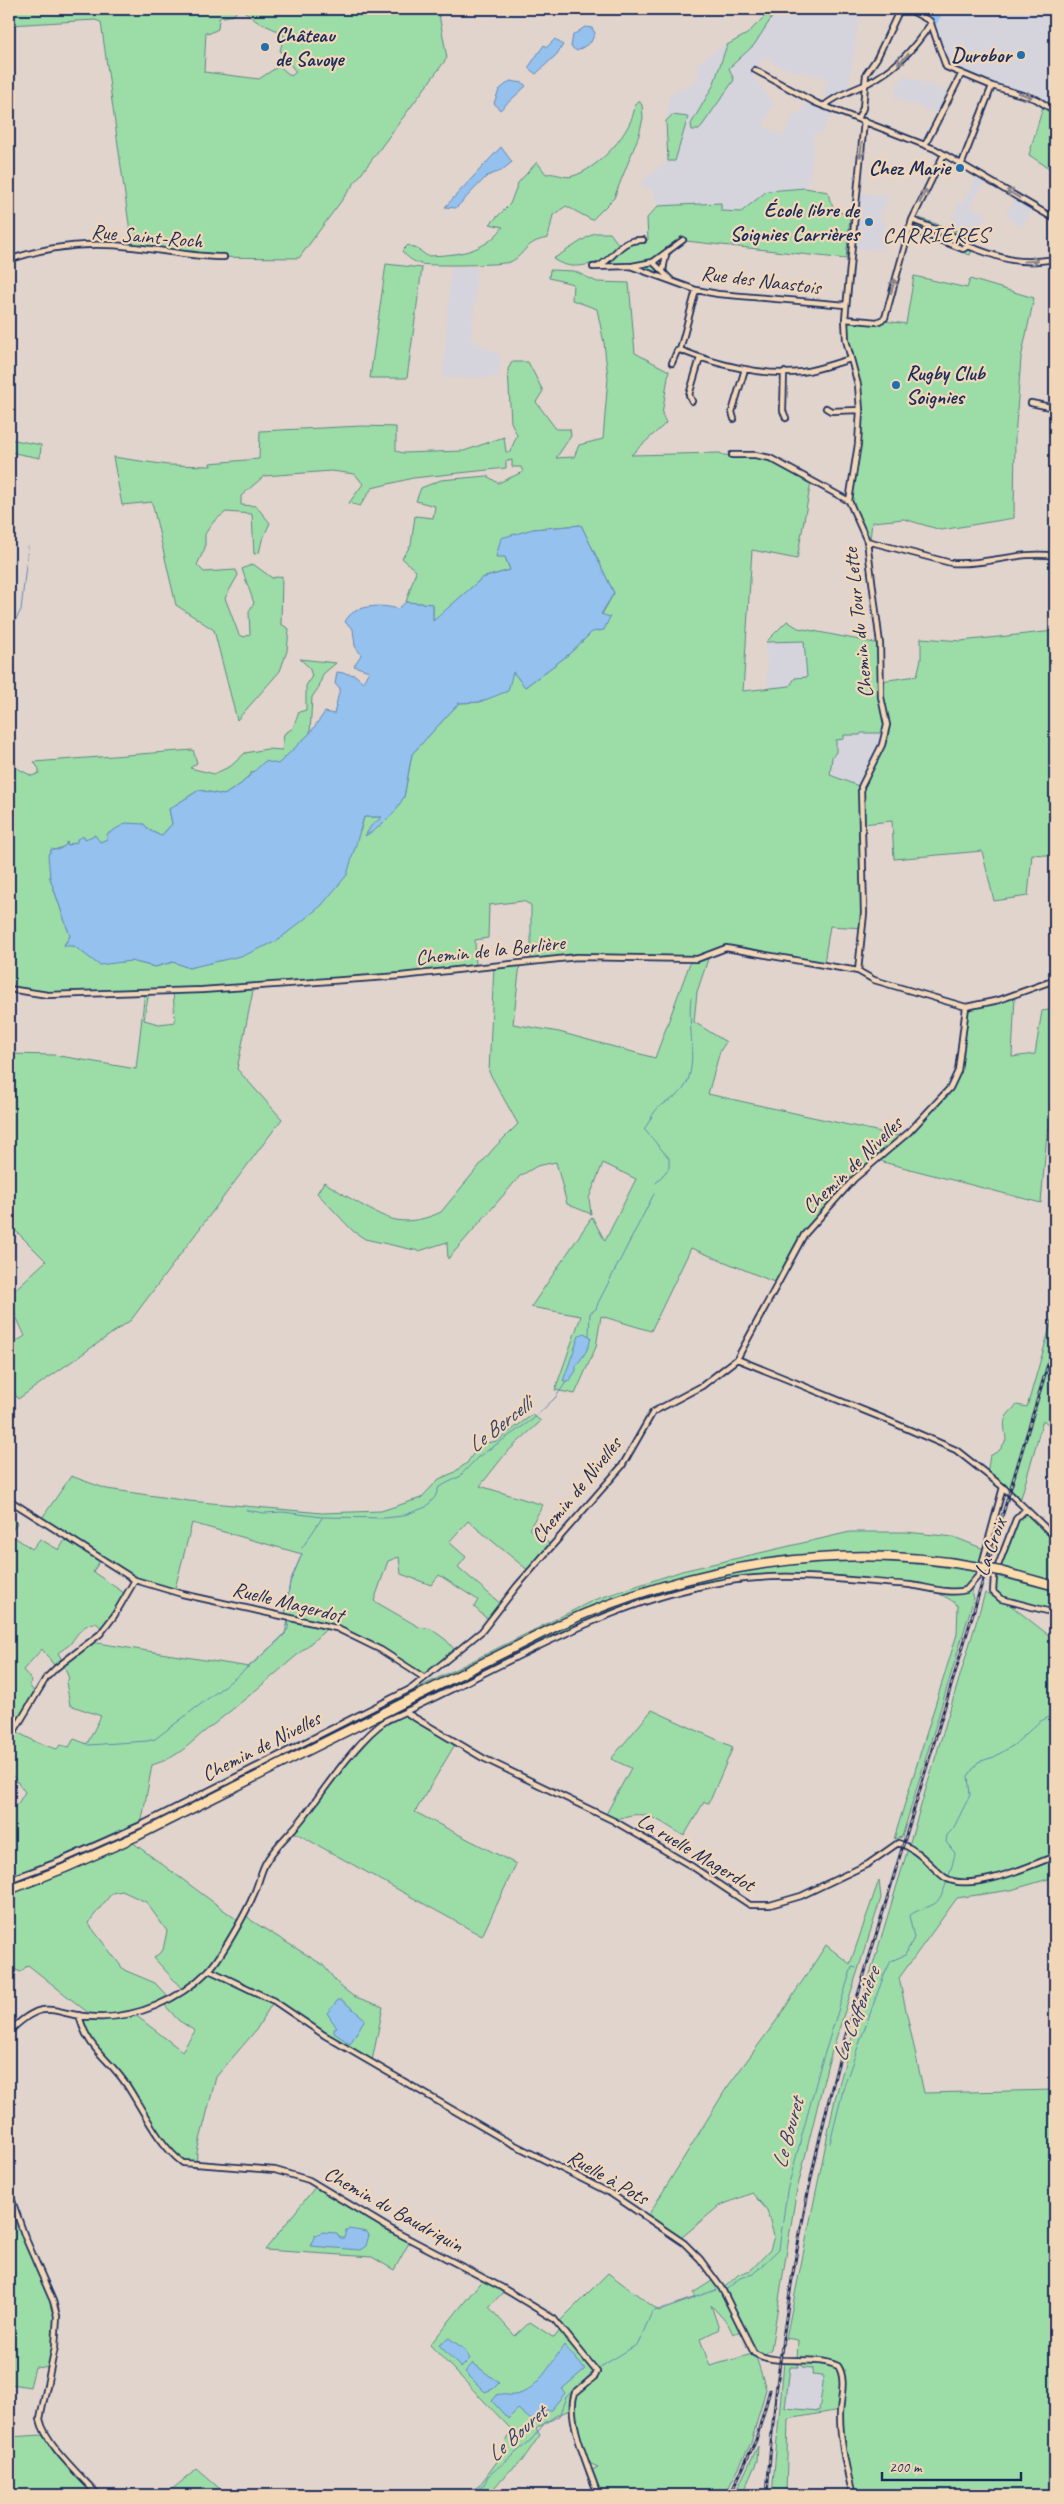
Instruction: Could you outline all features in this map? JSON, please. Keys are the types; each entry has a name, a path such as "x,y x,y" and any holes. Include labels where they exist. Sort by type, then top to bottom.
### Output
{"highway":[{"path":"9,1890 137,1836 559,1625 627,1597 716,1572 798,1560 879,1557 957,1563 1000,1571 1055,1586"}],"street":[{"path":"858,119 863,108 866,74 877,58 900,9"},
{"path":"908,9 927,18 931,22 946,67 992,86 1036,99 1055,111"},
{"path":"824,106 833,98 865,84 902,61 931,22"},
{"path":"755,70 824,106 944,154 1055,219"},
{"path":"925,145 962,74"},
{"path":"962,164 992,86"},
{"path":"732,455 755,455 770,458 849,501 858,444 860,410 857,380 845,334 845,319 864,121"},
{"path":"845,319 876,322 885,318 909,228 944,154"},
{"path":"912,220 966,241 968,246 1003,259 1021,262 1055,259"},
{"path":"909,228 963,249 968,246"},
{"name":"Rue des Naastois","path":"643,240 631,240 623,244 609,258 594,267 630,266 653,262 682,240"},
{"name":"Rue Saint-Roch","path":"9,260 47,249 102,246 142,248 194,257 224,257"},
{"path":"663,270 666,254"},
{"path":"609,258 610,266"},
{"name":"Rue des Naastois","path":"653,262 674,282"},
{"name":"Rue des Naastois","path":"630,266 696,290 846,305"},
{"path":"672,363 677,351 680,350 696,290"},
{"path":"680,350 700,358 745,369 784,372 802,372 851,359"},
{"path":"692,401 690,395 700,358"},
{"path":"734,420 732,412 745,369"},
{"path":"784,372 783,411 786,418"},
{"path":"1031,403 1055,408"},
{"path":"826,408 831,411 860,410"},
{"name":"Chemin du Tour Lette","path":"849,501 867,541 880,644 881,697 887,732 861,787 864,913 857,965 858,971"},
{"path":"867,541 957,564 1039,553 1055,556"},
{"name":"Chemin de la Berlière","path":"9,989 48,995 202,990 401,976 577,957 697,959 726,948 858,971 874,980 966,1007"},
{"path":"966,1007 999,1000 1055,980"},
{"name":"Chemin de Nivelles","path":"9,1880 60,1860 141,1824 412,1688 488,1625 517,1586 622,1466 653,1412 702,1386 737,1359 804,1235 854,1179 914,1127 950,1088 958,1070 966,1007"},
{"path":"737,1359 947,1446 966,1456 1003,1487 1055,1537"},
{"path":"9,2032 27,2015 38,2010 52,2009 94,2017 119,2016 151,2008 170,1999 210,1970 253,1897 265,1864 276,1848 300,1822 333,1776 381,1724 593,1622 642,1602 698,1585 790,1575 932,1587 957,1592 966,1590 979,1575 1003,1487"},
{"name":"Ruelle Magerdot","path":"9,1500 135,1580 182,1594 336,1628 381,1650 423,1678"},
{"name":"La Croix","path":"1026,1509 1016,1518 994,1576 993,1592 1001,1599 1055,1613"},
{"path":"9,1740 46,1678 100,1634 111,1620 135,1580"},
{"name":"La ruelle Magerdot","path":"405,1712 489,1761 614,1821 693,1867 750,1904 770,1905 801,1896 868,1864 898,1843 914,1850 948,1880 959,1884 976,1882 1055,1856"},
{"name":"Ruelle à Pots","path":"210,1970 274,2001 324,2035 486,2129 610,2193 684,2243 700,2259 722,2289 754,2353 775,2359 829,2363 838,2366 842,2376 840,2415 842,2451 853,2495"},
{"name":"Chemin du Baudriquin","path":"79,2015 84,2031 94,2050 122,2079 158,2133 183,2163 275,2170 309,2180 394,2231 501,2287 554,2319 596,2369 596,2376 575,2393 572,2411 598,2495"},
{"path":"9,2192 25,2237 53,2300 57,2316 55,2348 40,2420 41,2426 50,2441 98,2495"},
{"path":"1041,2495 1055,2494"}],"shaded area":[{"path":"768,9 860,9 848,90 829,97 822,93 828,78 783,68 764,57 752,75 773,103 763,126 783,136 795,113 800,115 808,98 834,109 821,134 814,133 811,171 805,188 767,191 741,212 721,211 720,203 658,206 652,189 637,185 668,161 666,121 669,96 699,79 697,64 718,49 747,34 770,10"},
{"name":"Durobor","path":"914,9 1055,9 1055,111 1044,101 981,80 949,66 932,18"},
{"path":"904,75 949,93 939,114 895,98 897,85"},
{"path":"977,177 985,181 970,207 986,214 977,238 949,228 959,203 962,204"},
{"name":"École libre de Soignies Carrières","path":"858,193 887,196 887,203 879,213 881,216 879,221 886,223 882,250 853,248"},
{"path":"1015,199 1032,209 1022,227 1012,223 1013,220 1006,215"},
{"path":"451,267 477,267 471,341 500,355 499,377 443,378"},
{"path":"804,641 807,677 791,686 768,690 766,642"},
{"path":"887,732 861,787 830,775 832,757 836,751 836,739 844,735"},
{"path":"790,2366 825,2370 819,2411 785,2408"}],"green space":[{"path":"9,9 238,9 438,9 447,58 299,258 200,257 132,246 101,22 95,20 9,25","holes":["238,9 258,22 284,35 280,51 296,72 291,76 279,66 259,79 204,72 206,31 208,34 218,29 219,18 234,15"]},
{"path":"771,10 774,14 754,45 729,68 734,80 699,130 692,130 691,124 713,86 727,45 747,34"},
{"path":"639,101 642,105 643,118 639,135 614,198 592,220 566,206 553,215 548,238 534,242 515,259 504,263 466,265 421,264 410,259 402,251 408,245 427,256 449,255 469,251 487,242 496,236 503,227 490,224 510,204 518,183 537,162 546,174 570,177 583,172 593,166 622,137 633,115 635,104"},
{"path":"1044,103 1055,111 1055,172 1029,155"},
{"path":"672,115 688,117 675,161 668,161 666,121"},
{"path":"805,188 828,192 834,208 850,216 846,259 686,241 671,254 667,262 670,282 629,268 598,267 602,261 571,266 553,259 594,233 610,233 619,245 631,240 648,240 647,218 658,206 721,203 721,211 741,212 767,191"},
{"path":"919,218 977,238 970,255 915,235"},
{"path":"386,264 422,268 407,378 370,378"},
{"path":"550,270 574,271 597,282 629,283 635,353 669,371 662,414 666,423 631,455 720,453 723,455 764,457 811,482 797,559 752,550 743,691 790,686 795,678 807,677 804,641 766,642 787,621 798,628 880,644 881,681 917,676 921,659 921,638 961,641 1054,631 1050,573 1055,575 1055,856 1032,854 1028,896 994,901 982,851 894,859 892,821 862,824 863,928 830,926 824,963 726,948 709,956 697,992 694,1022 726,1042 720,1051 708,1094 903,1137 937,1103 956,1076 966,1007 1015,995 1012,1057 1035,1054 1042,1011 1055,1009 1055,1086 1050,1126 1047,1133 1041,1203 883,1162 879,1157 854,1179 804,1235 779,1284 691,1248 651,1331 601,1316 596,1347 575,1394 555,1390 581,1316 531,1307 592,1217 605,1241 636,1179 603,1163 589,1198 591,1214 567,1204 556,1162 537,1166 520,1176 448,1259 447,1242 419,1251 365,1239 353,1231 317,1193 324,1182 359,1204 388,1218 407,1221 431,1216 441,1212 494,1148 518,1124 489,1072 494,966 520,964 513,1024 559,1032 655,1058 691,960 577,957 531,963 531,905 523,901 489,905 488,938 475,940 476,967 401,976 254,986 237,1069 282,1119 131,1320 18,1399 11,1387 9,1389 9,1346 25,1336 9,1301 9,1295 46,1261 9,1224 9,1054 54,1055 136,1069 145,992 48,995 9,989 9,764 32,776 39,773 39,769 34,762 193,750 197,763 190,768 214,774 231,766 245,753 267,749 282,750 284,734 293,728 299,712 306,710 306,686 312,676 309,667 300,659 336,663 323,674 319,687 312,697 310,733 278,765 252,772 241,784 224,795 199,790 169,809 172,824 161,836 149,830 144,824 101,842 85,839 84,836 78,842 68,845 67,842 66,846 51,851 50,878 70,936 64,945 74,946 99,964 131,961 155,967 173,962 189,968 360,832 364,817 382,817 366,835 404,797 412,754 459,703 480,702 513,672 525,687 568,655 592,632 614,593 581,525 533,529 505,557 510,570 482,578 433,622 433,604 406,602 416,571 402,558 411,545 415,516 433,518 435,506 416,501 421,488 441,480 487,476 498,483 523,472 521,467 512,467 512,460 506,461 506,468 413,478 372,488 360,506 349,503 363,484 355,474 331,471 264,476 241,496 241,505 256,506 270,523 262,540 259,553 254,554 252,514 226,512 214,521 205,534 205,548 197,565 204,572 236,570 238,575 225,598 239,635 245,637 250,634 249,611 254,603 242,569 253,564 272,578 282,576 281,624 289,629 287,651 280,671 237,720 214,630 176,605 152,502 122,505 113,457 168,465 211,466 210,463 259,459 260,431 362,426 396,427 396,451 403,453 464,451 504,437 506,452 510,452 517,435 511,422 508,369 512,362 528,362 543,391 536,402 556,429 570,429 571,436 556,458 574,457 579,445 603,439 608,378 604,343 597,309 572,300 573,284 549,278","holes":["861,733 887,733 861,787 830,775 832,757 836,752 836,740 844,739 844,735 860,735","173,991 175,1022 159,1024 144,1020 149,992"]},
{"path":"914,276 967,288 970,279 1034,298 1021,358 1015,437 1014,518 941,530 904,519 872,522 870,540 849,501 858,444 859,397 845,319 906,324"},
{"path":"9,439 41,445 40,458 9,452"},
{"path":"1055,1310 1055,1430 1043,1420 1021,1498 987,1473 990,1456 1000,1450 1006,1440 1004,1424 1008,1414 1017,1405 1027,1407"},
{"path":"532,1415 541,1421 506,1453 480,1486 543,1505 529,1529 553,1546 530,1572 468,1521 449,1542 466,1557 458,1567 502,1605 492,1619 485,1617 474,1607 478,1600 439,1575 431,1585 401,1574 399,1557 388,1561 374,1601 419,1627 431,1629 446,1640 456,1651 423,1677 396,1659 330,1626 271,1678 183,1750 162,1762 152,1765 141,1825 9,1880 9,1812 19,1802 25,1792 9,1771 9,1517 17,1523 10,1534 32,1549 40,1539 59,1550 66,1538 40,1521 71,1476 107,1489 189,1501 322,1513 381,1511 421,1498 439,1479 453,1473 467,1463 480,1444 497,1441","holes":["192,1523 302,1554 290,1582 285,1615 289,1616 285,1634 249,1667 91,1642 63,1662 58,1653 70,1644 84,1627 96,1623 104,1630 127,1595 93,1572 101,1559 140,1583 174,1592","42,1649 56,1668 63,1662 69,1679 66,1682 70,1705 101,1716 87,1744 74,1739 69,1747 60,1745 57,1749 38,1743 15,1731 36,1694 29,1685 32,1681 23,1670"]},
{"path":"1026,1514 1055,1539 1055,1582 998,1567 1016,1519"},
{"path":"850,1532 906,1532 954,1537 984,1549 980,1564 903,1557 852,1555 775,1558 728,1566 682,1577 638,1591 594,1608 508,1647 134,1834 9,1887 9,1883 60,1863 278,1758 594,1600 682,1571"},
{"path":"878,1561 929,1565 978,1572 971,1585 961,1590 926,1585 787,1574 719,1580 668,1591 616,1610 376,1727 371,1723 551,1633 597,1613 644,1596 693,1581 759,1567"},
{"path":"996,1576 1055,1591 1055,1610 1001,1597 994,1591"},
{"path":"931,1587 957,1592 970,1587 974,1598 902,1837 894,1839 957,1634 958,1606"},
{"path":"985,1593 1009,1604 1055,1640 1055,1877 1011,1890 957,1898 899,1978 924,2093 1055,2090 1055,2494 853,2495 842,2451 840,2410 788,2419 786,2495 772,2495 784,2362 797,2364 798,2367 790,2367 785,2408 819,2411 824,2376 812,2375 813,2368 802,2367 802,2361 797,2361 798,2340 786,2338 835,2099 863,1998"},
{"path":"652,1710 733,1747 709,1803 704,1802 684,1836 658,1820 643,1815 634,1815 614,1821 605,1816 631,1768 611,1759"},
{"path":"409,1712 457,1741 415,1812 516,1864 482,1936 294,1832 335,1778 379,1729"},
{"path":"132,1842 240,1922 245,1914 252,1921 323,1965 340,1986 353,1996 383,2007 372,2061 274,2000 256,2030 216,2077 197,2152 196,2168 181,2165 172,2156 121,2080 88,2044 80,2015 91,2015 28,1965 20,1972 9,1966 9,1894","holes":["122,1891 146,1902 167,1931 163,1950 154,1958 183,1990 170,1999 155,1983 124,1970 88,1923 112,1893","163,2003 178,2020 195,2031 182,2051 134,2014"]},
{"path":"879,1880 881,1898 827,2067 796,2194 771,2349 764,2355 754,2349 725,2287 739,2274 751,2270 770,2250 774,2236 767,2210 752,2193 719,2206 681,2238 648,2216 726,2089 779,2017 826,1945 850,1964"},
{"path":"316,2186 410,2241 394,2270 372,2257 265,2250"},
{"path":"9,2192 55,2308 57,2326 50,2368 35,2367 30,2387 11,2384 9,2390"},
{"path":"608,2273 659,2311 695,2298 693,2293 715,2279 732,2304 743,2330 733,2334 728,2324 711,2305 719,2329 700,2339 710,2366 749,2355 754,2350 766,2389 751,2443 725,2495 595,2495 586,2473 598,2467 589,2463 585,2465 570,2410 557,2415 536,2429 540,2435 522,2461 506,2474 488,2495 464,2495 479,2486 507,2448 506,2440 512,2430 430,2345 483,2279 505,2290 489,2307 515,2336 530,2322 554,2338 561,2329 557,2324"},
{"path":"42,2435 95,2495 9,2495 9,2437"},
{"path":"758,2446 757,2461 742,2495 734,2495"},
{"path":"197,2469 227,2495 165,2495"}],"water":[{"path":"585,27 592,28 595,33 591,42 577,51 571,47 573,35"},
{"path":"555,39 563,45 557,54 536,74 528,68 544,45 547,47"},
{"path":"510,81 523,83 526,86 500,110 494,103 499,90"},
{"path":"501,147 512,162 501,171 487,176 456,208 445,207"},
{"path":"581,525 614,593 601,614 610,617 604,630 592,632 568,655 525,687 513,672 508,691 480,702 459,703 412,754 404,797 394,813 375,830 365,836 371,826 382,817 364,817 347,875 321,906 277,941 245,955 189,968 173,962 155,967 131,961 99,965 74,946 64,946 70,936 50,878 48,854 51,849 58,850 66,845 66,842 68,845 77,842 77,839 84,836 85,839 95,835 100,842 107,839 107,834 126,823 144,824 149,830 161,836 172,824 169,809 199,790 224,795 241,784 265,761 278,764 310,733 325,712 334,714 340,688 335,684 337,672 355,675 363,682 369,671 354,666 361,655 355,646 353,629 345,622 354,612 376,606 398,609 406,602 433,604 433,621 482,578 510,570 505,557 496,557 501,538 533,529"},
{"path":"584,1333 591,1337 587,1349 569,1381 563,1381 579,1336"},
{"path":"338,2000 342,2000 365,2019 350,2044 334,2033 334,2029 337,2028 327,2013"},
{"path":"346,2230 367,2232 369,2235 366,2246 360,2250 310,2246 315,2235 323,2232 337,2233 340,2238 344,2238"},
{"path":"449,2338 464,2349 470,2359 461,2368 439,2345"},
{"path":"564,2345 585,2369 562,2389 565,2393 551,2410 546,2410 538,2419 531,2420 518,2409 508,2419 492,2401 498,2394 514,2395 529,2389 543,2376"},
{"path":"473,2363 499,2383 493,2389 485,2392 465,2372"}],"waterway":[{"path":"933,21 940,9"},
{"path":"9,632 21,610 28,547"},
{"path":"656,1183 669,1168 669,1158 644,1129 657,1109 679,1094 688,1079 692,1057 691,998"},
{"name":"Le Bercelli","path":"589,1335 590,1313 596,1309 654,1194"},
{"name":"Le Bercelli","path":"246,1510 322,1517 385,1518 402,1516 426,1507 435,1497 439,1487 459,1477 478,1457 532,1420 555,1398 567,1381"},
{"path":"302,1548 322,1518"},
{"path":"286,1608 290,1582 302,1554"},
{"path":"88,1745 155,1739 239,1675 279,1640 288,1629 289,1620"},
{"path":"9,1709 16,1715"},
{"name":"La Caffenière","path":"830,2143 844,2086 884,1975 891,1961 905,1955 914,1938 909,1916 934,1904 941,1896 947,1881 955,1853 946,1842 947,1835 953,1829 970,1795 968,1776 978,1762 994,1757 1014,1745 1039,1722 1055,1714"},
{"name":"Le Bouret","path":"727,2289 740,2278 753,2274 779,2249 787,2191 820,2068 852,1967 856,1968"},
{"name":"Le Bouret","path":"872,1972 883,1975"},
{"name":"Le Bouret","path":"597,2369 638,2344 652,2312 716,2290"},
{"name":"Le Bouret","path":"470,2495 484,2485 488,2476 531,2440 544,2424 559,2416 566,2397 594,2371"}],"railway":[{"path":"767,2495 785,2322 805,2208 830,2094 845,2038 1055,1341"},
{"path":"730,2495 756,2440 770,2390"}],"place":[{"name":"Château de Savoye","path":"265,47"},
{"name":"Durobor","path":"1021,55"},
{"name":"Chez Marie","path":"960,168"},
{"name":"École libre de Soignies Carrières","path":"869,222"},
{"name":"Rugby Club Soignies","path":"896,385"}],"district":[{"name":"CARRIÈRES","path":"936,234"}]}
